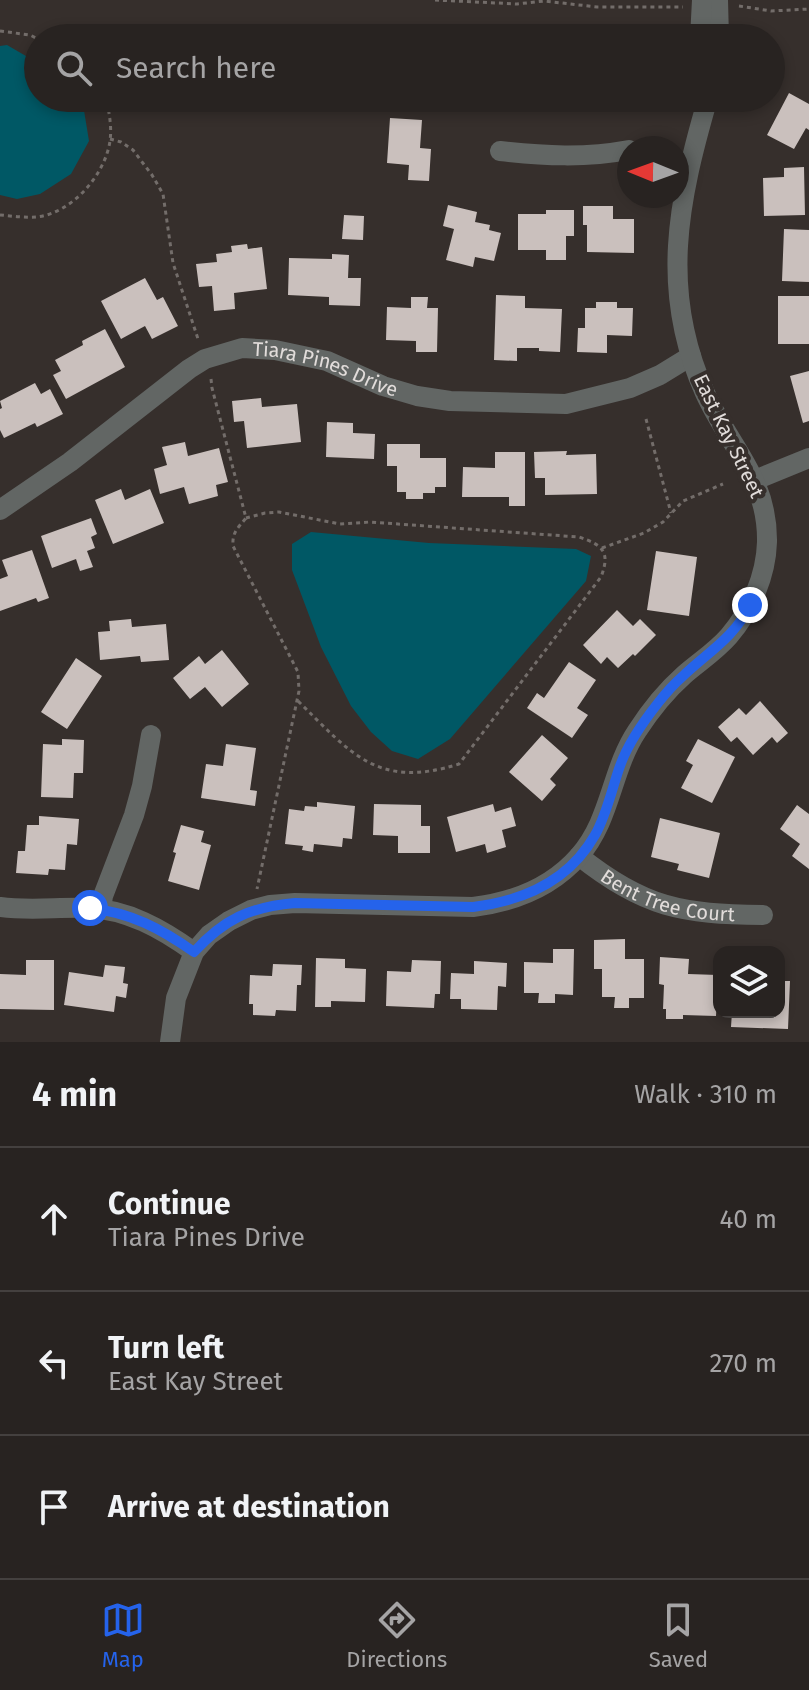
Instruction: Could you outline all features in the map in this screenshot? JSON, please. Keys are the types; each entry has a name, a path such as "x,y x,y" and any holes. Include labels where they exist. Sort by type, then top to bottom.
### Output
{"street":[{"path":"701,24 702,0"},
{"path":"721,24 725,3"},
{"name":"East Kay Street","path":"701,112 701,122"},
{"name":"East Kay Street","path":"689,145 704,112"},
{"path":"500,151 543,156 617,152"},
{"name":"East Kay Street","path":"170,1042 176,998 194,952 209,935 251,910 295,903 473,907 498,904 521,897 563,872 595,835 620,763 635,733 682,676 729,636 746,613 764,567 767,542 765,514 755,480 722,426 691,356 677,283 680,208"},
{"name":"Tiara Pines Drive","path":"0,510 70,462 189,369 205,359 242,348 275,350 327,361 383,386 417,396 450,401 566,404 630,388 660,375 691,356"},
{"path":"755,480 809,458"},
{"path":"101,909 103,896 134,815 151,735"},
{"name":"Bent Tree Court","path":"579,856 614,882 651,901 704,913 763,915"},
{"path":"0,907 101,909 143,921 194,952"}],"path":[{"path":"435,0 517,4 544,1 597,7 682,7"},
{"path":"725,3 771,11 809,9"},
{"path":"0,31 24,34"},
{"path":"0,215 37,217 71,202 93,179 106,157 110,139 109,112"},
{"path":"110,139 133,150 163,194 173,263 199,342"},
{"path":"211,376 246,518"},
{"path":"646,419 671,513"},
{"path":"602,548 644,533 663,522 683,501 723,484"},
{"path":"257,893 297,700 299,691 298,672 233,546 237,527 246,518 279,512 340,524 370,522 579,537 602,548 606,565 601,577 459,764 441,770 394,772 373,764 352,753 328,733 297,700"}],"water":[{"path":"7,45 24,55 24,112 84,112 89,141 71,174 40,194 17,199 0,195 0,46"},
{"path":"311,532 429,543 576,549 591,556 586,581 450,739 418,759 392,751 371,732 351,706 321,647 292,570 292,544"}],"building":[{"path":"789,93 809,104 809,130 806,128 794,149 767,135 779,112 785,112"},
{"path":"390,118 422,120 420,148 431,149 429,181 408,180 409,165 387,163"},
{"path":"804,167 805,215 764,216 763,178 784,177 784,168"},
{"path":"448,205 477,212 475,222 490,225 489,230 501,233 494,261 475,257 473,267 446,260 454,229 443,226"},
{"path":"583,206 613,206 613,219 634,219 634,253 587,252"},
{"path":"546,210 574,210 574,236 566,236 566,260 546,260 546,250 518,250 518,214 546,214"},
{"path":"344,215 364,216 363,240 342,239"},
{"path":"784,229 809,230 809,282 782,281"},
{"path":"247,244 248,249 262,247 267,289 234,293 235,309 214,311 212,286 199,287 196,264 217,262 216,254 232,252 231,246"},
{"path":"332,254 349,255 348,278 361,278 360,306 329,305 329,297 288,295 289,258 332,259"},
{"path":"145,278 157,300 163,297 178,326 152,339 145,326 121,339 101,301"},
{"path":"496,295 525,296 525,308 562,309 560,352 517,348 517,361 494,360"},
{"path":"778,296 809,296 809,344 778,344"},
{"path":"411,297 428,297 427,308 438,308 437,352 416,352 416,341 386,340 387,307 411,308"},
{"path":"596,302 617,302 617,308 633,308 632,336 607,335 607,353 577,352 578,328 585,328 585,308 596,308"},
{"path":"105,329 125,367 66,399 53,375 61,371 55,360"},
{"path":"809,371 809,421 803,423 790,376"},
{"path":"35,383 41,394 50,389 63,414 4,438 0,430 0,401"},
{"path":"261,398 262,407 297,404 301,442 247,448 244,421 234,422 232,401"},
{"path":"327,422 353,423 353,433 375,434 374,459 326,457"},
{"path":"185,442 188,456 219,448 228,482 216,485 218,496 189,504 184,487 160,494 154,469 167,465 162,447"},
{"path":"387,444 420,444 420,458 446,458 446,487 435,487 435,493 423,493 423,499 406,499 406,492 397,492 397,466 387,466"},
{"path":"567,451 566,455 596,454 597,494 545,495 545,478 535,478 534,452"},
{"path":"495,452 525,452 525,506 509,506 509,497 462,497 463,467 495,468"},
{"path":"121,489 125,500 150,489 164,523 113,544 95,500"},
{"path":"91,518 97,534 91,537 95,548 87,551 93,567 80,571 76,559 52,568 41,536"},
{"path":"32,550 49,598 38,602 36,598 0,611 0,579 8,576 2,560"},
{"path":"656,551 697,557 689,616 647,610"},
{"path":"617,610 633,626 640,619 656,635 618,668 607,657 601,664 583,645"},
{"path":"131,619 132,627 166,624 169,660 141,662 140,656 100,660 98,632 110,631 109,621"},
{"path":"222,650 249,684 222,707 205,687 190,699 173,678 199,656 205,664"},
{"path":"76,658 102,676 67,729 41,712"},
{"path":"569,662 596,680 577,708 588,715 572,738 527,708 537,693 544,698"},
{"path":"760,701 788,733 777,743 772,737 753,755 737,737 731,742 718,727 739,708 746,715"},
{"path":"542,735 568,758 550,779 556,785 542,801 509,772"},
{"path":"62,739 84,740 83,773 74,773 73,798 41,797 43,744 62,745"},
{"path":"698,739 735,757 712,803 681,788 693,765 686,761"},
{"path":"226,744 256,748 250,790 257,791 255,806 201,798 206,764 223,766"},
{"path":"317,802 355,806 352,839 343,838 342,847 314,844 313,852 302,850 303,846 285,844 289,809 304,811 305,806 317,807"},
{"path":"374,804 421,805 421,826 430,826 430,853 398,853 398,836 373,835"},
{"path":"493,804 495,812 511,807 516,826 502,830 506,847 487,853 485,844 456,852 447,817"},
{"path":"797,805 809,814 809,869 792,856 800,844 780,829"},
{"path":"39,816 79,819 77,845 67,844 65,870 49,869 48,875 16,873 18,851 25,851 27,825 39,825"},
{"path":"660,818 720,833 709,878 677,870 679,864 651,857"},
{"path":"181,825 204,831 201,842 211,845 199,890 168,881"},
{"path":"625,939 625,959 644,959 644,998 629,998 629,1008 614,1008 615,997 602,997 602,969 594,969 594,940"},
{"path":"553,949 574,949 573,995 555,994 555,1003 538,1003 539,993 524,993 524,962 553,963"},
{"path":"660,957 689,959 688,974 713,975 713,1016 683,1015 683,1019 666,1019 666,1009 663,1009 664,985 659,984"},
{"path":"316,958 345,959 345,968 366,969 365,1002 331,1001 331,1007 315,1007"},
{"path":"26,960 54,960 54,1010 0,1009 0,974 26,975"},
{"path":"412,960 441,961 440,994 435,994 434,1008 386,1006 387,971 411,972"},
{"path":"474,961 507,963 506,987 498,986 497,1010 461,1009 461,999 450,999 451,973 474,974"},
{"path":"273,964 302,965 296,1011 276,1010 275,1016 253,1015 253,1004 249,1004 250,975 272,976"},
{"path":"105,965 125,967 123,983 128,984 126,998 116,996 114,1012 64,1005 69,972 103,977"},
{"path":"785,981 790,981 788,1029 731,1027 732,1018 785,1018"}],"route":[{"path":"90,908 143,921 194,952 209,935 229,921 270,905 473,907 521,897 549,883 579,856 595,835 620,763 635,733 682,676 729,636 750,605"}]}
